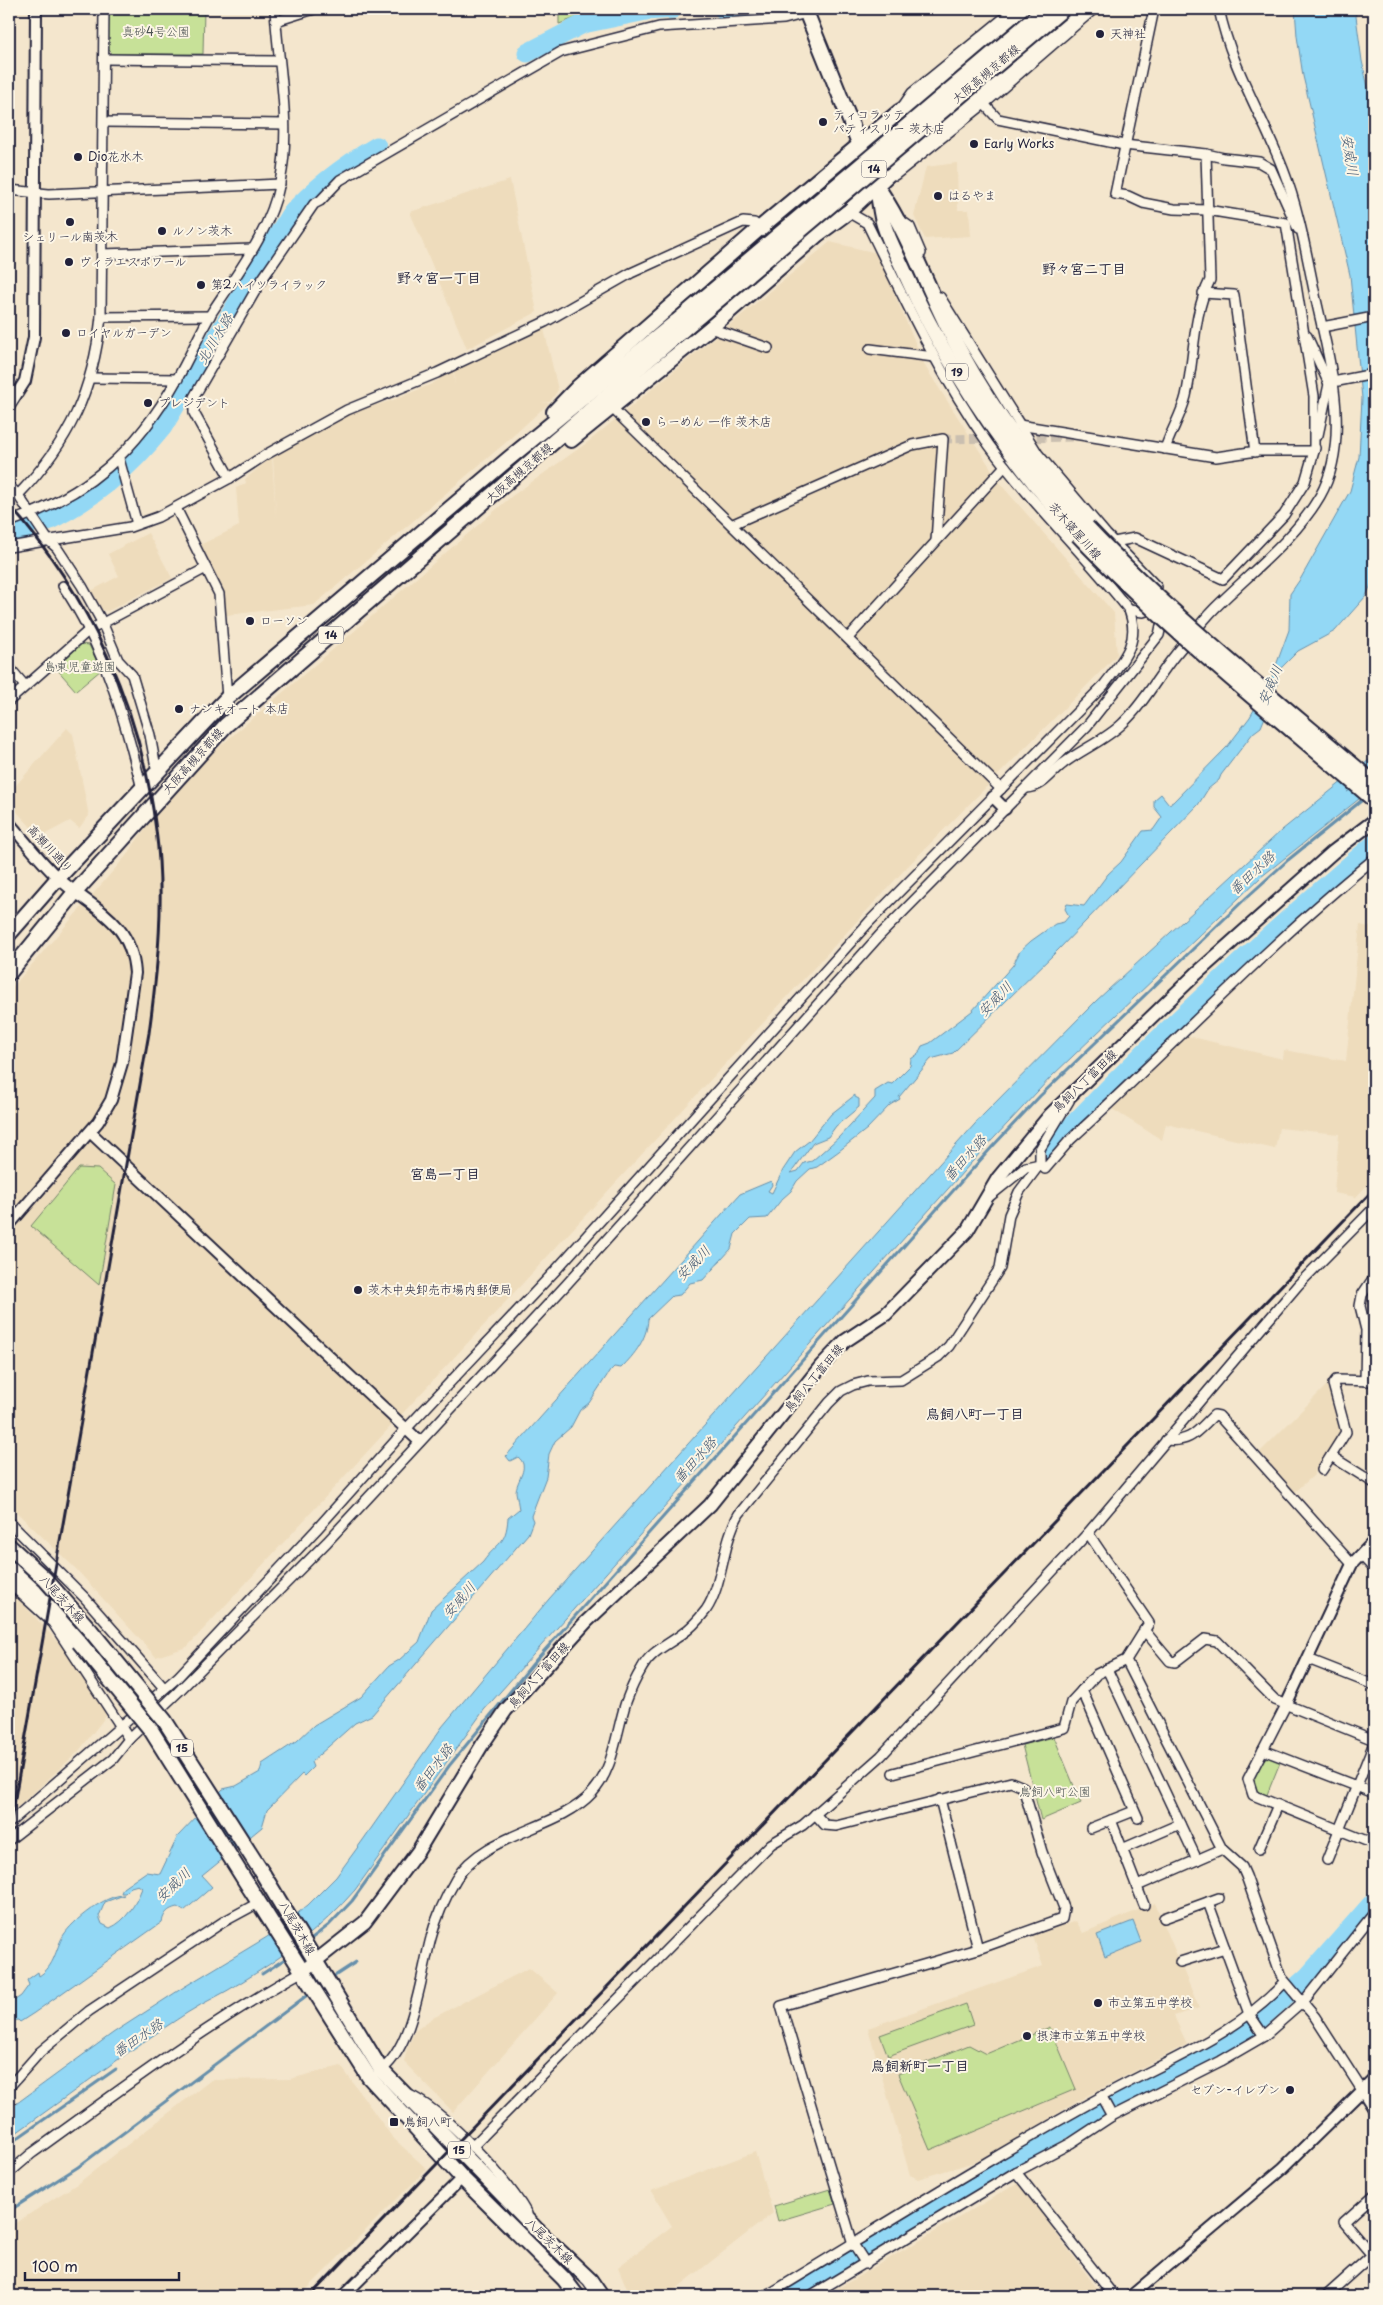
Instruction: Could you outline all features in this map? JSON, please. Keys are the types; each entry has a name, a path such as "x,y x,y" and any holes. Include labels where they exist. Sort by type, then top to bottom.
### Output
{"main road":[{"name":"大阪高槻京都線","path":"9,973 76,891 226,725 517,475 681,325 1045,9"},
{"name":"大阪高槻京都線","path":"9,934 58,878 227,698 507,460 681,325 1064,9"},
{"name":"14","path":"877,186 906,158 1083,9"},
{"name":"14","path":"860,145 899,112 922,98 1022,10"},
{"name":"茨木寝屋川線","path":"806,11 877,186 898,219 959,351 989,401 1028,457 1120,580 1374,800"},
{"path":"507,460 578,387 760,228 860,145"},
{"name":"茨木寝屋川線","path":"877,186 884,225 915,297 946,355 1013,457 1082,531 1374,783"},
{"path":"517,475 537,468 710,328 877,186"},
{"name":"鳥飼八丁富田線","path":"303,1972 365,1922 418,1851 482,1745 506,1710 586,1622 710,1505 821,1366 845,1342 886,1314 967,1231 998,1178 1050,1115 1196,974 1332,852 1372,824"},
{"name":"八尾茨木線","path":"9,1546 45,1579 91,1631 165,1722 283,1904 334,1990 375,2074 400,2091 536,2229 590,2280 601,2296"},
{"name":"八尾茨木線","path":"9,1568 35,1592 79,1642 150,1730 303,1972 375,2074 462,2178 564,2279 577,2296"}],"street":[{"path":"9,406 25,381 34,337 36,9"},
{"path":"18,495 50,459 64,437 91,378 98,346 101,317 104,9"},
{"path":"10,519 30,514 74,494 120,462 153,419 178,379 210,316 271,215 280,184 285,137 276,9"},
{"path":"276,20 314,9"},
{"path":"877,186 905,169 1094,9"},
{"path":"1154,9 1115,194 1174,209 1207,210 1286,223 1314,396 1314,451"},
{"path":"1027,788 1037,787 1065,762 1104,739 1124,722 1213,610 1285,541 1307,514 1321,494 1332,457 1336,430 1333,383 1296,207 1282,167 1241,81 1219,9"},
{"path":"230,478 194,413 194,397 261,281 314,204 320,201 340,180 561,52 659,27 784,19 806,11"},
{"path":"104,59 279,61"},
{"path":"984,104 998,119 1124,145 1259,162 1271,169 1305,245"},
{"path":"104,122 284,124"},
{"path":"1165,449 1186,396 1204,293 1210,280 1206,154"},
{"path":"9,190 102,192 280,184"},
{"path":"9,1824 178,1676 316,1530 406,1429 555,1271 870,921 1104,685 1122,661 1132,641 1134,624 1128,610 1030,498 989,445 934,357 867,223 848,212"},
{"path":"9,1840 113,1759 129,1739 327,1542 419,1441 566,1286 880,935 1087,726 1159,634 1164,601 1159,589 1114,542 1038,454 939,296 910,227 898,219"},
{"path":"9,547 137,524 176,508 230,478 311,428 347,410 437,373 545,322 631,273 743,222 749,221 760,228 788,252 798,252"},
{"path":"102,254 252,249"},
{"path":"1204,293 1234,295 1255,452"},
{"path":"101,317 210,316"},
{"path":"1322,326 1374,317"},
{"path":"1114,542 1135,538 1223,579 1284,515 1305,482 1333,383 1302,326"},
{"path":"710,328 768,348"},
{"path":"870,349 934,357"},
{"path":"1333,383 1374,374"},
{"path":"91,378 178,379"},
{"path":"611,407 733,524 1001,788"},
{"path":"1019,425 1216,457 1255,452 1314,451"},
{"path":"733,524 912,445 943,439 936,541"},
{"path":"120,462 137,524"},
{"path":"848,638 1005,466"},
{"path":"9,486 18,495 48,540 61,555 102,622 118,660 132,675 150,735 157,773"},
{"path":"176,508 219,594 227,698"},
{"path":"9,701 88,631 206,568"},
{"path":"63,586 88,631 119,708 142,789"},
{"path":"1128,610 1143,612 1160,607 1164,601"},
{"path":"9,667 26,686"},
{"path":"993,797 1005,809"},
{"name":"高瀬川通り","path":"9,823 58,878 122,930 134,958 135,972 127,1034 116,1088 105,1111 90,1132 9,1225"},
{"path":"1040,1164 1045,1168 1070,1140 1235,981 1333,892 1374,859"},
{"path":"375,2074 397,2051 416,2007 431,1936 456,1878 473,1859 498,1844 571,1808 590,1795 603,1780 627,1701 643,1666 653,1653 684,1634 707,1608 718,1578 730,1530 738,1514 829,1403 841,1392 868,1381 901,1380 938,1357 949,1346 1000,1268 1009,1215 1019,1192 1040,1164 1040,1150 1076,1090"},
{"path":"90,1132 419,1441"},
{"path":"985,1201 1026,1167 1040,1164"},
{"path":"472,2147 732,1881 771,1844 803,1825 881,1756 1088,1533 1298,1285 1374,1208"},
{"path":"1322,1470 1346,1432 1333,1384 1336,1380 1370,1381 1366,1330 1360,1306 1362,1295 1374,1277"},
{"path":"1166,1440 1178,1441 1189,1438 1214,1415 1219,1416 1352,1564"},
{"path":"1331,1456 1374,1483"},
{"path":"9,1522 85,1598 164,1688"},
{"path":"892,1773 1064,1728 1071,1702 1097,1674 1126,1660 1149,1623 1088,1533"},
{"path":"1374,1541 1352,1564 1286,1706 1248,1779 1253,1796 1374,1844"},
{"path":"1361,1555 1374,1569"},
{"path":"9,1583 53,1623 129,1739"},
{"path":"1144,1630 1170,1661 1175,1662 1205,1639 1217,1641 1275,1700 1374,1741 1327,1860"},
{"path":"1308,1659 1374,1685"},
{"path":"1126,1660 1222,1849 1242,1867 1282,1978 1304,2001 1374,2109"},
{"path":"1107,1669 1197,1860"},
{"path":"1082,1690 1136,1814 1111,1820 1092,1828"},
{"path":"1263,1750 1374,1793"},
{"path":"815,1814 825,1825 836,1826 940,1798 1011,1782 1023,1787 1042,1852 1064,1908 1062,1919 978,1949 781,2006 853,2244 866,2264"},
{"path":"940,1798 978,1949"},
{"path":"1259,1849 1278,1805"},
{"path":"1111,1820 1144,1905"},
{"path":"1122,1849 1180,1824"},
{"path":"1136,1886 1222,1849"},
{"path":"1164,1918 1220,1898"},
{"path":"9,2087 40,2052 89,2011 223,1922 260,1902"},
{"path":"1208,1902 1249,2014 1264,2036"},
{"path":"810,2296 1016,2172 1071,2143 1112,2116 1221,2061 1264,2036 1304,2001 1374,1913"},
{"path":"1180,1962 1225,1948"},
{"path":"9,2173 31,2154 213,2025 254,1998 303,1972"},
{"path":"766,2296 1101,2096 1213,2040 1287,1983"},
{"path":"1131,2296 1283,2168 1374,2079"},
{"path":"400,2091 422,2100 472,2147 516,2194 536,2229"},
{"path":"1101,2096 1112,2116"},
{"path":"1016,2172 1114,2296"},
{"path":"343,2296 462,2178"},
{"path":"1326,2296 1373,2254 1344,2222 1374,2195"}],"shaded area":[{"path":"957,163 958,210 969,210 971,236 925,239 914,216 926,167"},
{"path":"510,180 537,312 467,349 410,212"},
{"path":"830,242 877,253 926,368 1003,487 1114,613 1117,655 908,866 187,1647 156,1657 76,1569 9,1505 9,991 126,856 158,810 204,760 512,496 588,442"},
{"path":"544,329 558,390 550,402 542,403 549,403 504,444 314,605 226,615 224,591 200,545 239,526 236,488 246,483 245,479 272,457 276,518 273,456 346,414 393,400 432,384 453,370 455,385 454,370"},
{"path":"148,533 172,578 108,611 101,610 91,591 119,576 108,554"},
{"path":"67,728 73,734 89,816 79,828 70,821 40,837 9,803 9,793"},
{"path":"1360,925 1374,928 1374,1178 1356,1197 1334,1193 1339,1134 1279,1128 1275,1149 1166,1124 1162,1140 1112,1109 1188,1036 1283,1059 1284,1050 1346,1061"},
{"path":"1328,1384 1342,1432 1313,1476 1294,1493 1260,1452"},
{"path":"9,1589 59,1643 103,1705 106,1716 78,1752 9,1815"},
{"name":"摂津市立第五中学校","path":"1155,1903 1199,2008 1174,2016 1187,2044 1085,2097 989,2155 971,2163 918,2179 910,2175 868,2028 1043,1966 1033,1936 1076,1921 1083,1933"},
{"path":"529,1968 558,1993 453,2112 404,2062 407,2049 415,2031 431,2019"},
{"path":"341,2066 392,2137 427,2169 300,2296 9,2296 9,2227 77,2184 211,2080 290,2079"},
{"path":"755,2152 773,2213 667,2296 630,2296 618,2267 672,2226 651,2191"},
{"path":"1018,2183 1103,2296 825,2296"}],"green space":[{"name":"真砂4号公園","path":"109,9 204,9 203,54 113,54 108,49"},
{"path":"559,9 600,9 559,24"},
{"name":"島東児童遊園","path":"81,644 89,645 101,670 76,691 56,668"},
{"path":"79,1168 98,1169 116,1185 99,1285 31,1226"},
{"name":"鳥飼八町公園","path":"1054,1737 1081,1803 1041,1820 1022,1745"},
{"path":"1270,1756 1281,1760 1266,1797 1258,1795 1252,1781 1264,1759"},
{"path":"966,2004 973,2025 888,2056 880,2035"},
{"path":"1050,2027 1076,2089 930,2150 898,2074 969,2045 986,2054"},
{"path":"830,2189 835,2204 778,2221 774,2206"}],"water":[{"name":"安威川","path":"1295,9 1355,9 1362,61 1374,114 1374,578 1366,596 1335,631 1298,651 1279,670 1276,690 1261,727 1253,733 1219,780 1208,789 1198,805 1058,950 953,1053 931,1059 899,1097 900,1099 890,1105 867,1129 817,1167 810,1169 797,1181 791,1191 767,1218 750,1219 735,1234 731,1249 703,1280 690,1283 680,1295 672,1296 648,1319 643,1340 635,1352 621,1368 614,1367 610,1371 589,1403 580,1410 571,1427 555,1441 549,1454 546,1477 531,1516 533,1521 528,1534 372,1715 355,1723 311,1762 313,1767 304,1776 302,1774 267,1810 262,1827 202,1876 212,1887 184,1911 177,1907 169,1910 162,1922 34,2013 20,2022 18,2020 9,2021 9,2004 21,1996 29,1985 27,1980 38,1972 39,1976 48,1968 60,1941 74,1923 99,1904 116,1896 124,1895 105,1902 99,1916 102,1924 110,1928 121,1921 137,1900 142,1888 138,1885 131,1887 125,1893 121,1893 123,1888 146,1872 160,1874 178,1836 223,1789 236,1786 260,1772 262,1764 297,1741 314,1725 361,1697 389,1666 399,1660 419,1642 431,1610 483,1562 500,1543 505,1534 508,1518 519,1509 516,1492 523,1465 518,1457 510,1461 506,1456 740,1194 771,1181 772,1185 768,1191 772,1193 783,1170 795,1152 809,1141 831,1114 855,1095 859,1099 859,1107 836,1126 828,1137 813,1143 791,1173 798,1171 804,1163 812,1161 839,1137 875,1098 875,1091 888,1083 892,1084 910,1066 911,1059 918,1054 922,1046 930,1043 972,1011 1013,965 1020,951 1055,924 1064,922 1069,916 1065,909 1067,904 1084,906 1108,874 1121,862 1143,831 1153,830 1162,817 1154,807 1154,800 1161,794 1169,804 1173,802 1227,747 1250,717 1271,679 1289,630 1290,594 1350,491 1359,457 1362,398 1350,275 1303,76"},
{"name":"番田水路","path":"1374,756 1374,769 1347,792 1374,772 1374,787 1261,877 1052,1076 980,1153 484,1710 343,1904 316,1929 271,1963 164,2028 9,2138 9,2109 113,2033 267,1937 308,1905 336,1877 442,1727 549,1599 983,1115 1096,1001 1282,830"},
{"path":"1133,1921 1141,1942 1105,1957 1097,1935"}],"waterway":[{"name":"北川水路","path":"527,53 583,24 646,11 673,9"},
{"name":"北川水路","path":"723,9 768,9"},
{"name":"北川水路","path":"44,523 94,494 123,470 150,442 163,427 289,216 330,178 377,146"},
{"name":"北川水路","path":"9,534 26,530"},
{"name":"番田水路","path":"308,1941 329,1925 352,1901 449,1766 536,1660 992,1147 1040,1096 1246,898 1288,860 1366,797"},
{"path":"1045,1154 1205,994 1374,844"},
{"path":"784,2296 1005,2163 1116,2099 1212,2051 1249,2029 1308,1976 1374,1901"},
{"path":"262,1974 288,1957"},
{"path":"330,1979 356,1962"},
{"path":"9,2211 78,2167 310,1993"},
{"path":"9,2144 116,2069"}],"tunnel":[{"path":"1023,438 1077,437"},
{"path":"943,439 1002,438"}],"railway":[{"path":"9,505 38,540 64,577 87,615 107,656 124,698 138,741 149,785 159,855 160,881 158,957 149,1033 9,1832"},
{"path":"310,2296 1374,1189"}],"place":[{"name":"天神社","path":"1100,34"},
{"name":"ティコラッテ パティスリー 茨木店","path":"823,122"},
{"name":"Early Works","path":"974,144"},
{"name":"Dio花水木","path":"78,157"},
{"name":"はるやま","path":"938,196"},
{"name":"シェリール南茨木","path":"70,222"},
{"name":"ルノン茨木","path":"162,231"},
{"name":"ヴィラエスポワール","path":"69,262"},
{"name":"第2ハイツライラック","path":"201,285"},
{"name":"ロイヤルガーデン","path":"66,333"},
{"name":"プレジデント","path":"148,403"},
{"name":"らーめん 一作 茨木店","path":"646,422"},
{"name":"ローソン","path":"250,621"},
{"name":"ナンキオート 本店","path":"179,709"},
{"name":"茨木中央卸売市場内郵便局","path":"358,1290"},
{"name":"市立第五中学校","path":"1098,2003"},
{"name":"摂津市立第五中学校","path":"1027,2036"},
{"name":"セブン-イレブン","path":"1290,2090"},
{"name":"鳥飼八町","path":"394,2122"}],"district":[{"name":"野々宮二丁目","path":"1084,269"},
{"name":"野々宮一丁目","path":"439,278"},
{"name":"宮島一丁目","path":"445,1174"},
{"name":"鳥飼八町一丁目","path":"975,1414"},
{"name":"鳥飼新町一丁目","path":"920,2066"}]}
